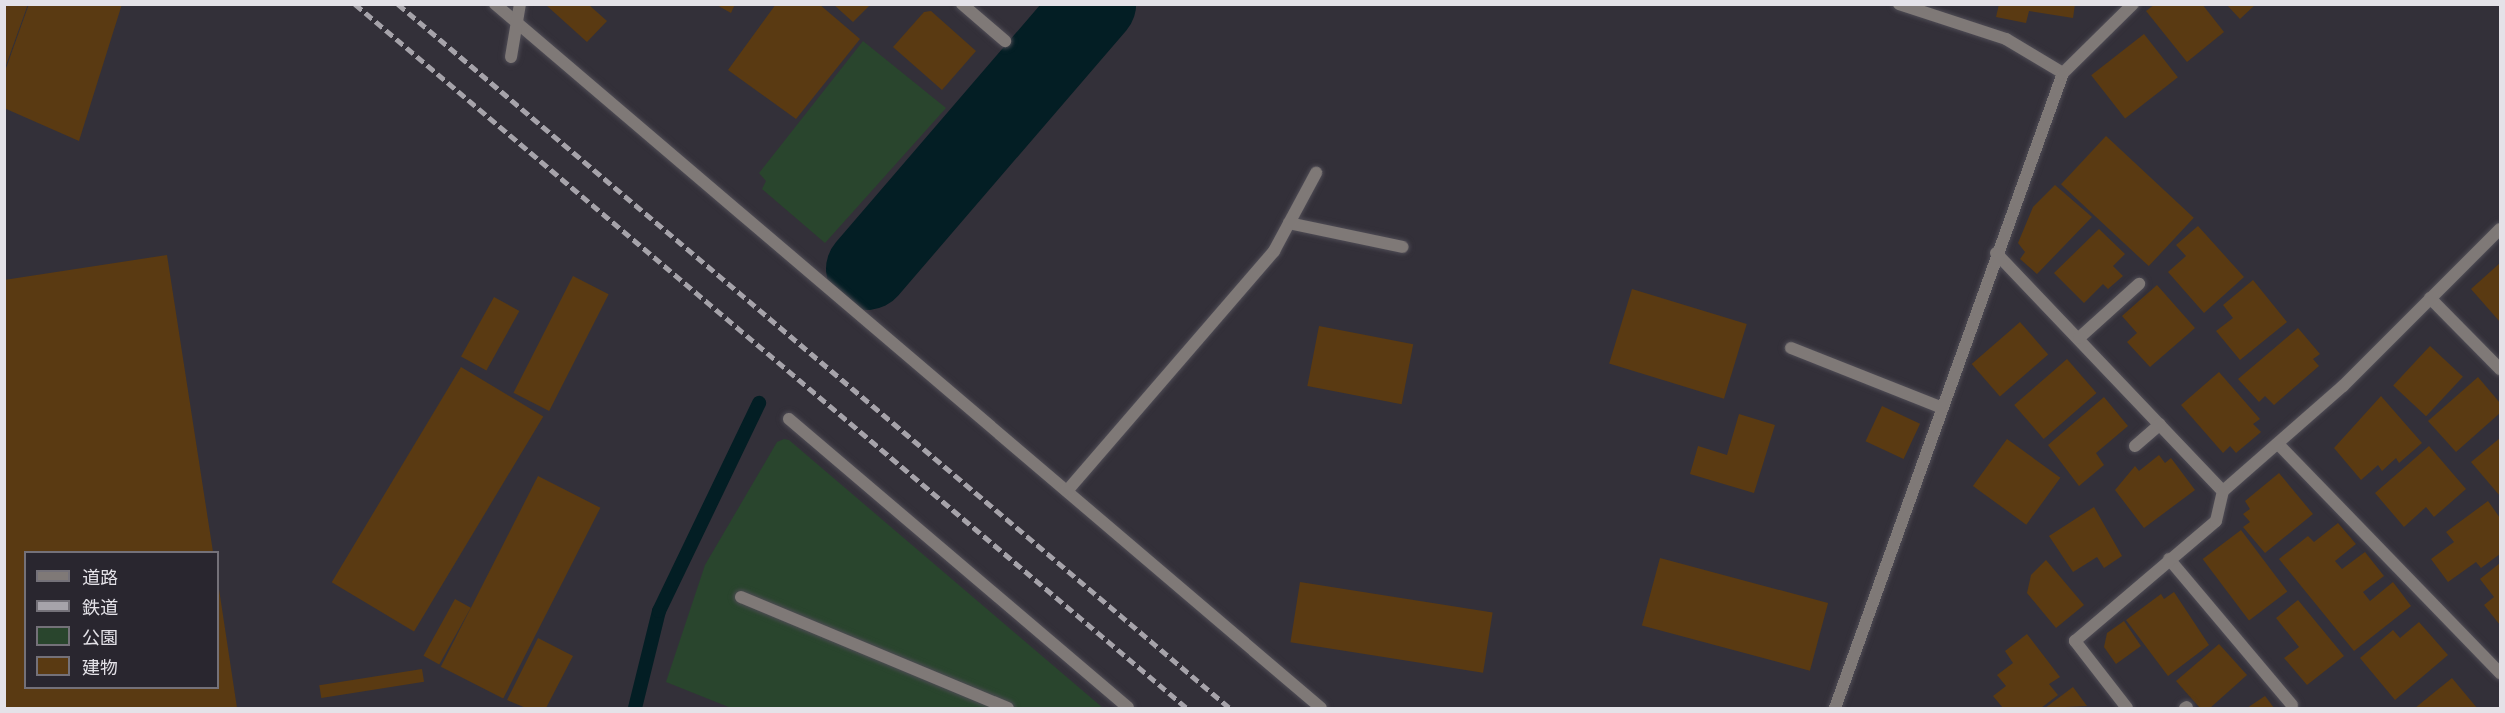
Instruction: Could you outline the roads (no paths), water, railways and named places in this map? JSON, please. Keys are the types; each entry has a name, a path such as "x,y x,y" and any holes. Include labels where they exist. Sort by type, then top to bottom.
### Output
{"street":[{"path":"495,4 1322,708"},
{"path":"511,57 520,4"},
{"path":"962,4 1005,40"},
{"path":"1899,4 2006,39 2063,73"},
{"path":"1835,708 1940,407 2063,73 2133,4"},
{"path":"1067,491 1274,251 1316,173"},
{"path":"1289,224 1403,247"},
{"path":"2127,708 2075,641 2216,521 2223,490 2279,445 2500,229"},
{"path":"1996,253 2223,490"},
{"path":"2079,338 2139,284"},
{"path":"2430,298 2500,369"},
{"path":"1791,348 1940,407"},
{"path":"789,419 1125,708"},
{"path":"2135,446 2160,424"},
{"path":"2279,445 2500,673"},
{"path":"2169,560 2292,705"},
{"path":"741,597 1008,708"}],"waterway":[{"path":"867,269 1095,4"},
{"path":"635,708 659,611 759,403"}],"railway":[{"path":"355,4 1187,708"},
{"path":"398,4 1230,708"}]}
